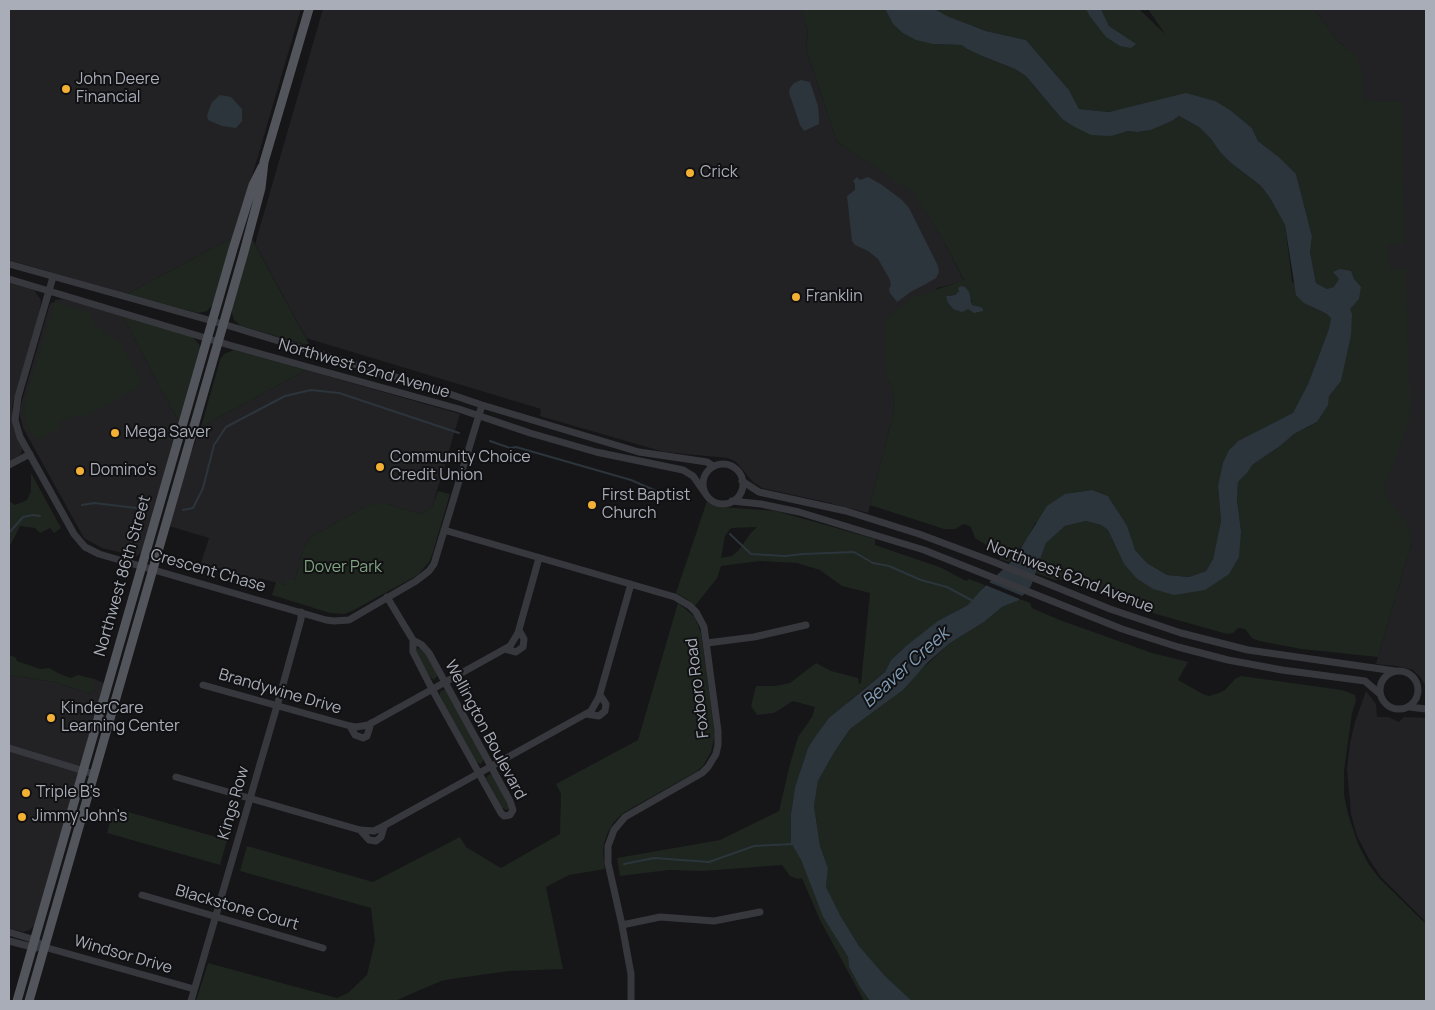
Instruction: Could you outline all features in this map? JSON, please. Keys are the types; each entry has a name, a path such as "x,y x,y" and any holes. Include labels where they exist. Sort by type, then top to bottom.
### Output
{"main road":[{"name":"Northwest 86th Street","path":"17,1001 212,320 253,185 264,162 309,9"},
{"name":"Northwest 86th Street","path":"29,1001 218,342 261,188 264,162"}],"street":[{"name":"Northwest 62nd Avenue","path":"9,264 212,320 639,452 707,462 713,466"},
{"name":"Crescent Chase","path":"53,277 15,412 16,428 78,541 91,551 141,567 326,620 349,620 416,581 429,571 437,555 482,405"},
{"name":"Northwest 62nd Avenue","path":"9,279 596,452 683,470 693,476 705,493"},
{"path":"9,465 30,454"},
{"path":"720,464 728,464 735,468 740,474 742,481 742,489 738,496 732,501 725,503 717,503 710,499 705,493 703,486 703,478 707,471 713,466 720,464"},
{"name":"Northwest 62nd Avenue","path":"742,481 759,492 846,510 919,534 1110,609 1181,633 1248,650 1395,671"},
{"name":"Northwest 62nd Avenue","path":"732,501 761,504 808,514 924,550 1122,628 1178,647 1228,660 1282,670 1356,679 1371,685 1380,694"},
{"name":"Foxboro Road","path":"444,530 675,597 696,612 704,627 718,731 716,754 702,773 632,813 619,823 608,846 607,854 631,974 632,1001"},
{"name":"Brandywine Drive","path":"203,684 350,726 362,726 371,723 504,650 514,641 519,630 538,558"},
{"path":"176,777 360,830 374,831 384,827 586,714 596,706 631,584"},
{"name":"Wellington Boulevard","path":"387,597 413,640 425,648 445,682 513,807 510,816 504,816 501,813 432,689 412,652 413,640"},
{"name":"Kings Row","path":"191,1001 277,705 301,620 301,612"},
{"path":"707,643 754,636 806,625"},
{"name":"Brandywine Drive","path":"504,650 516,652 521,650 524,642 519,630"},
{"path":"1395,671 1410,674 1418,687 1415,701 1402,709 1388,706 1382,701 1380,694 1382,679 1395,671"},
{"path":"1418,687 1426,694"},
{"path":"586,714 598,716 605,711 606,704 600,695"},
{"path":"1409,706 1426,709"},
{"name":"Brandywine Drive","path":"350,726 355,735 363,738 367,736 371,723"},
{"path":"9,748 94,774"},
{"name":"Blackstone Court","path":"142,895 323,948"},
{"path":"622,925 660,917 714,921 760,912"},
{"path":"9,932 44,947"},
{"path":"9,941 34,944"},
{"name":"Windsor Drive","path":"44,947 194,990"}],"shaded area":[{"path":"9,9 301,9 232,238 127,294 9,260"},
{"path":"323,9 801,9 808,33 806,48 837,142 914,192 942,238 964,281 937,288 886,374 894,394 893,415 868,513 762,488 753,482 736,462 728,458 664,452 540,416 541,409 306,338 255,244"},
{"path":"1314,9 1426,9 1426,687 1413,670 1376,664 1412,541 1317,422 1344,46 1338,42"},
{"path":"9,282 34,290 41,300 39,317 12,406 14,429 23,448 20,455 9,461"},
{"path":"63,299 122,315 179,422 143,552 136,556 102,548 84,538 23,428 20,408 49,307 55,300"},
{"path":"306,370 460,414 432,507 422,514 387,504 366,506 309,539 303,550 295,580 285,585 259,578 258,580 201,563 209,538 169,526 187,463 201,427"},
{"path":"9,675 55,682 90,694 94,689 94,679 104,683 34,926 23,932 9,928"},
{"path":"1366,691 1376,704 1377,717 1388,717 1399,722 1404,717 1426,718 1426,922 1381,877 1357,836 1351,814 1347,768 1350,743"}],"green space":[{"path":"801,9 885,9 893,24 933,44 963,45 982,56 1015,69 1026,76 1062,119 1112,136 1128,131 1151,130 1179,116 1199,127 1231,163 1261,186 1270,198 1285,225 1292,281 1312,307 1331,318 1329,329 1308,384 1293,414 1238,441 1229,450 1218,486 1221,521 1213,559 1206,571 1189,577 1167,575 1147,563 1135,550 1108,496 1094,490 1035,523 1027,539 1009,562 999,559 1002,556 999,553 975,538 971,527 964,524 955,529 944,529 870,505 893,415 894,394 886,374 885,321 912,298 964,280 942,238 914,193 837,142 806,48 808,33","holes":["959,291 972,300 972,305 981,307 953,309 948,303 949,295 955,295"]},
{"path":"935,9 1086,9 1089,15 1126,36 1109,26 1101,9 1139,9 1165,34 1148,9 1314,9 1338,42 1354,53 1358,60 1363,74 1364,101 1402,102 1405,244 1388,244 1389,269 1406,269 1410,419 1385,484 1386,497 1408,525 1412,541 1378,657 1301,649 1259,641 1252,638 1245,629 1238,628 1233,633 1227,634 1156,614 1065,579 1055,580 1036,573 1046,543 1065,526 1086,521 1101,525 1108,530 1124,564 1136,578 1205,590 1241,531 1237,500 1238,482 1247,473 1251,465 1280,446 1294,434 1318,422 1328,405 1329,396 1341,381 1351,335 1349,309 1359,299 1361,287 1354,279 1351,271 1340,279 1334,287 1327,289 1316,283 1310,252 1312,236 1296,174 1280,158 1258,141 1252,128 1230,110 1128,108 1109,112 1079,109 1069,90 1026,40 986,31 947,16"},
{"path":"232,238 213,304 207,311 198,313 127,294"},
{"path":"252,239 310,346 241,326 234,320 231,310"},
{"path":"55,302 91,313 91,318 95,325 120,343 143,384 84,418 82,414 75,417 74,415 59,423 61,428 37,440 30,432 26,423 24,414 25,401"},
{"path":"122,315 191,336 199,344 200,348 179,422"},
{"path":"234,350 306,370 201,427 220,360 224,354"},
{"path":"31,473 61,528 54,533 50,528 40,533 35,528 20,526 9,548 9,501 15,505 27,500 31,491"},
{"name":"Dover Park","path":"438,491 450,494 433,552 429,562 418,575 344,614 330,613 272,595 276,582 285,585 287,578 295,580 303,550 309,539 316,534 366,506 387,504 422,514 432,507"},
{"path":"707,501 722,507 776,511 875,539 875,545 942,568 966,581 969,579 985,585 968,606 957,611 906,646 891,660 885,672 850,700 808,748 795,787 791,814 791,843 801,860 823,917 848,957 849,967 870,1001 864,1001 820,920 802,878 798,879 790,876 782,865 703,871 669,870 620,876 617,858 720,840 779,811 798,737 812,717 815,707 793,701 774,713 757,715 751,706 756,686 775,686 790,683 816,663 831,671 858,678 859,684 861,683 870,593 842,586 820,570 797,563 760,561 721,566 717,578 695,606 676,593","holes":["757,527 739,550 732,556 721,558 725,536 731,528"]},
{"path":"1020,599 1030,603 1032,608 1057,619 1152,653 1188,662 1178,680 1209,696 1225,690 1235,679 1241,676 1342,690 1355,695 1356,701 1352,713 1344,771 1344,795 1348,814 1358,844 1369,865 1381,880 1426,924 1426,1001 912,1001 885,976 859,946 826,887 828,868 820,846 814,806 818,781 850,729 885,703 950,643 984,622 1002,607"},
{"path":"678,603 695,617 701,633 715,735 711,752 703,766 696,772 623,813 614,822 604,843 605,869 569,875 546,887 563,969 509,971 451,979 441,981 395,1001 196,1001 208,963 337,998 348,993 367,975 375,941 371,908 240,871 247,846 373,882 460,837 466,847 501,868 560,834 561,794 556,784 638,740"},
{"path":"420,647 423,648 438,675 434,680 430,677 416,653"},
{"path":"9,655 15,657 17,661 40,669 49,668 71,678 78,675 94,679 94,689 90,694 55,682 9,675"},
{"path":"446,690 484,759 481,764 476,762 440,696 440,692"},
{"path":"490,774 494,776 510,808 507,810 502,808 486,778"},
{"path":"114,808 227,840 220,865 107,833"}],"water":[{"name":"Beaver Creek","path":"885,9 935,9 947,16 986,31 1026,40 1069,90 1079,109 1109,112 1186,93 1215,101 1230,110 1252,128 1258,141 1280,158 1296,174 1312,236 1310,252 1316,283 1327,289 1334,287 1339,279 1333,272 1340,269 1351,271 1354,279 1361,287 1359,299 1350,309 1352,314 1351,335 1341,381 1329,396 1328,405 1317,422 1294,434 1252,465 1238,482 1237,500 1241,531 1239,557 1229,574 1205,590 1174,595 1153,589 1136,578 1124,564 1108,530 1101,525 1086,521 1065,526 1046,543 1031,586 1019,600 1002,607 984,622 950,643 928,662 904,689 850,729 835,751 818,781 814,806 820,846 828,868 826,887 859,946 885,976 912,1001 870,1001 849,967 848,957 823,917 801,860 791,843 791,814 795,787 808,748 829,718 885,672 891,660 906,646 938,621 968,605 1014,559 1047,506 1065,494 1093,490 1108,496 1127,526 1135,550 1147,563 1167,575 1189,577 1206,571 1213,559 1221,521 1218,486 1223,463 1229,450 1238,441 1293,413 1308,384 1329,329 1331,318 1327,314 1304,303 1296,295 1285,225 1270,198 1261,186 1220,152 1199,127 1179,116 1151,130 1128,131 1112,136 1091,135 1062,119 1026,76 1015,69 982,56 962,45 933,44 916,40 903,33 893,24"},
{"path":"1086,9 1101,9 1109,26 1136,44 1131,48 1120,46 1106,37"},
{"path":"801,80 810,82 818,106 819,116 819,124 804,131 800,125 789,93 794,83"},
{"path":"220,95 231,97 242,109 242,121 236,128 222,126 208,120 207,115 212,102"},
{"path":"857,177 860,180 868,177 902,200 909,208 938,266 939,272 936,278 912,291 897,302 890,293 890,280 878,259 868,251 855,245 852,241 847,196 855,190 853,181"},
{"path":"961,286 965,287 969,292 972,305 981,307 983,311 974,313 968,309 962,312 953,309 948,303 946,296 955,295"}],"pier":[{"path":"986,581 1025,597 1022,600 983,584"}],"waterway":[{"path":"183,510 193,508 203,488 214,445 226,427 285,396 311,390 339,393 459,433"},
{"path":"490,441 631,480 654,490 663,491 669,496 682,501"},
{"path":"82,505 94,503 145,509"},
{"path":"9,533 23,517 40,516"},
{"path":"730,534 751,554 785,556 854,552 873,563 889,566 921,580 947,587 973,601"},
{"path":"624,864 654,858 709,862 754,846 793,844"}],"place":[{"name":"John Deere Financial","path":"66,89"},
{"name":"Crick","path":"690,173"},
{"name":"Franklin","path":"796,297"},
{"name":"Mega Saver","path":"115,433"},
{"name":"Community Choice Credit Union","path":"380,467"},
{"name":"Domino's","path":"80,471"},
{"name":"First Baptist Church","path":"592,505"},
{"name":"KinderCare Learning Center","path":"51,718"},
{"name":"Triple B's","path":"26,793"},
{"name":"Jimmy John's","path":"22,817"}]}
